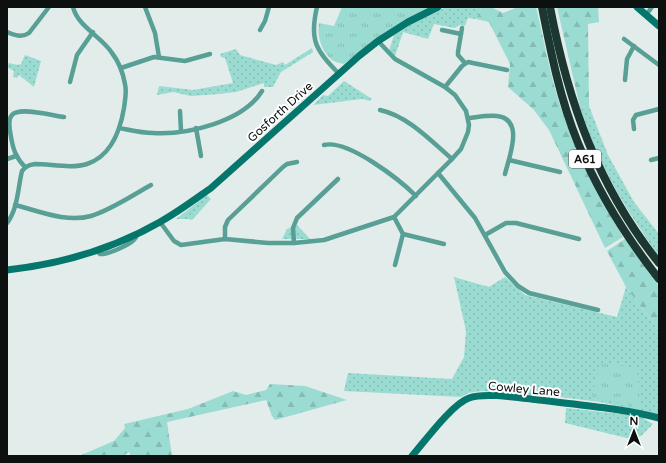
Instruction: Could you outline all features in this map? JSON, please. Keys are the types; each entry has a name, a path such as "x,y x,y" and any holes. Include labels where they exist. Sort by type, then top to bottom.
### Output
{"highway":[{"name":"A61","path":"542,7 549,22 571,94 591,150 602,175 633,228 659,263"},
{"name":"A61","path":"550,7 549,22 553,61 577,141 606,202 621,227 659,279"}],"street":[{"path":"7,32 20,36 29,34 49,7"},
{"path":"7,223 15,205 22,171 25,167 35,164 81,165 94,161 106,153 111,146 119,128 126,91 121,68 108,47 78,18 73,7"},
{"path":"145,7 155,34 159,57"},
{"path":"260,30 265,21 269,7"},
{"path":"317,7 314,25 315,40 323,57 338,74"},
{"name":"Gosforth Drive","path":"7,270 41,266 97,251 136,235 160,222 211,188 338,74 378,41 408,22 438,7"},
{"path":"636,7 659,26"},
{"path":"646,15 652,7"},
{"path":"462,28 458,55 465,63"},
{"path":"442,30 460,34"},
{"path":"70,82 77,55 93,32"},
{"path":"624,39 659,65"},
{"path":"160,222 174,241 181,245 225,239 268,243 294,243 324,240 394,217 452,159 461,148 470,125 469,118 462,104 455,95 395,59 378,41"},
{"path":"625,80 627,59 634,46"},
{"path":"121,68 148,58 159,57 185,61 210,54"},
{"path":"445,88 465,63 473,62 507,70"},
{"path":"119,128 153,133 181,131 196,128 223,120 236,114 256,100 262,91"},
{"path":"634,129 633,120 636,115 659,109"},
{"path":"380,110 388,112 406,122 452,159"},
{"path":"7,111 12,115"},
{"path":"25,167 16,156 9,122 12,115 14,113 25,111 64,118"},
{"path":"180,111 181,131"},
{"path":"469,118 496,116 502,117 510,122 514,133 505,174"},
{"path":"196,128 201,156"},
{"path":"324,145 331,144 362,156 390,172 403,182 416,196"},
{"path":"7,159 16,156"},
{"path":"651,160 659,158"},
{"path":"509,160 560,172"},
{"path":"225,239 225,227 228,220 283,167 287,164 297,162"},
{"path":"438,173 473,216 486,235 506,272 525,291 598,310"},
{"path":"294,243 293,228 297,218 338,179"},
{"path":"15,205 49,214 70,218 83,218 100,213 152,185"},
{"path":"394,217 403,234 395,265"},
{"path":"486,235 506,223 516,223 579,239"},
{"path":"403,234 444,244"},
{"name":"Cowley Lane","path":"412,456 437,426 462,401 475,396 534,400 639,413 659,418"}],"green space":[{"path":"342,7 430,7 383,34 344,64 333,61 328,56 319,38 319,23 334,26"},
{"path":"446,7 482,7 476,19 468,18 465,26 459,25 455,28 434,24 428,39 403,32 395,56 389,51 394,35 421,18"},
{"path":"482,7 491,7 503,13 518,7 536,7 547,58 567,125 605,206 623,237 605,248 549,130 534,110 508,87 510,64 489,22 476,19"},
{"path":"557,7 598,7 599,22 588,24 589,106 580,107"},
{"path":"312,48 313,52 281,72 273,87 264,87 264,83 236,92 191,96 173,92 157,95 159,86 193,90 233,83 225,58 221,57 220,54 236,49 240,55 276,65 283,62 285,65"},
{"path":"25,55 41,61 34,87 19,75 17,78 13,77 14,71 7,67 9,63 18,65 21,64"},
{"path":"344,81 372,99 370,101 362,99 313,105 323,95 328,96"},
{"path":"589,106 608,155 634,202 659,234 659,257 619,195 599,157 580,107"},
{"path":"207,195 211,199 192,220 176,219"},
{"path":"297,225 310,239 282,239 287,229"},
{"path":"625,239 659,286 659,331 626,287 607,251"},
{"path":"454,277 489,287 505,277 525,295 617,317 626,287 659,331 659,415 600,402 560,397 482,391 468,393 461,397 344,391 348,373 452,379 464,357 466,331"},
{"path":"601,363 637,368 640,407 591,397"},
{"path":"270,384 305,386 347,400 275,420 266,400 167,422 172,456 131,456 129,452 123,456 79,456 114,441 125,428 124,424 188,409 233,391 246,395 266,390"},
{"path":"566,408 639,416 653,424 641,436 631,439 565,423"}]}
